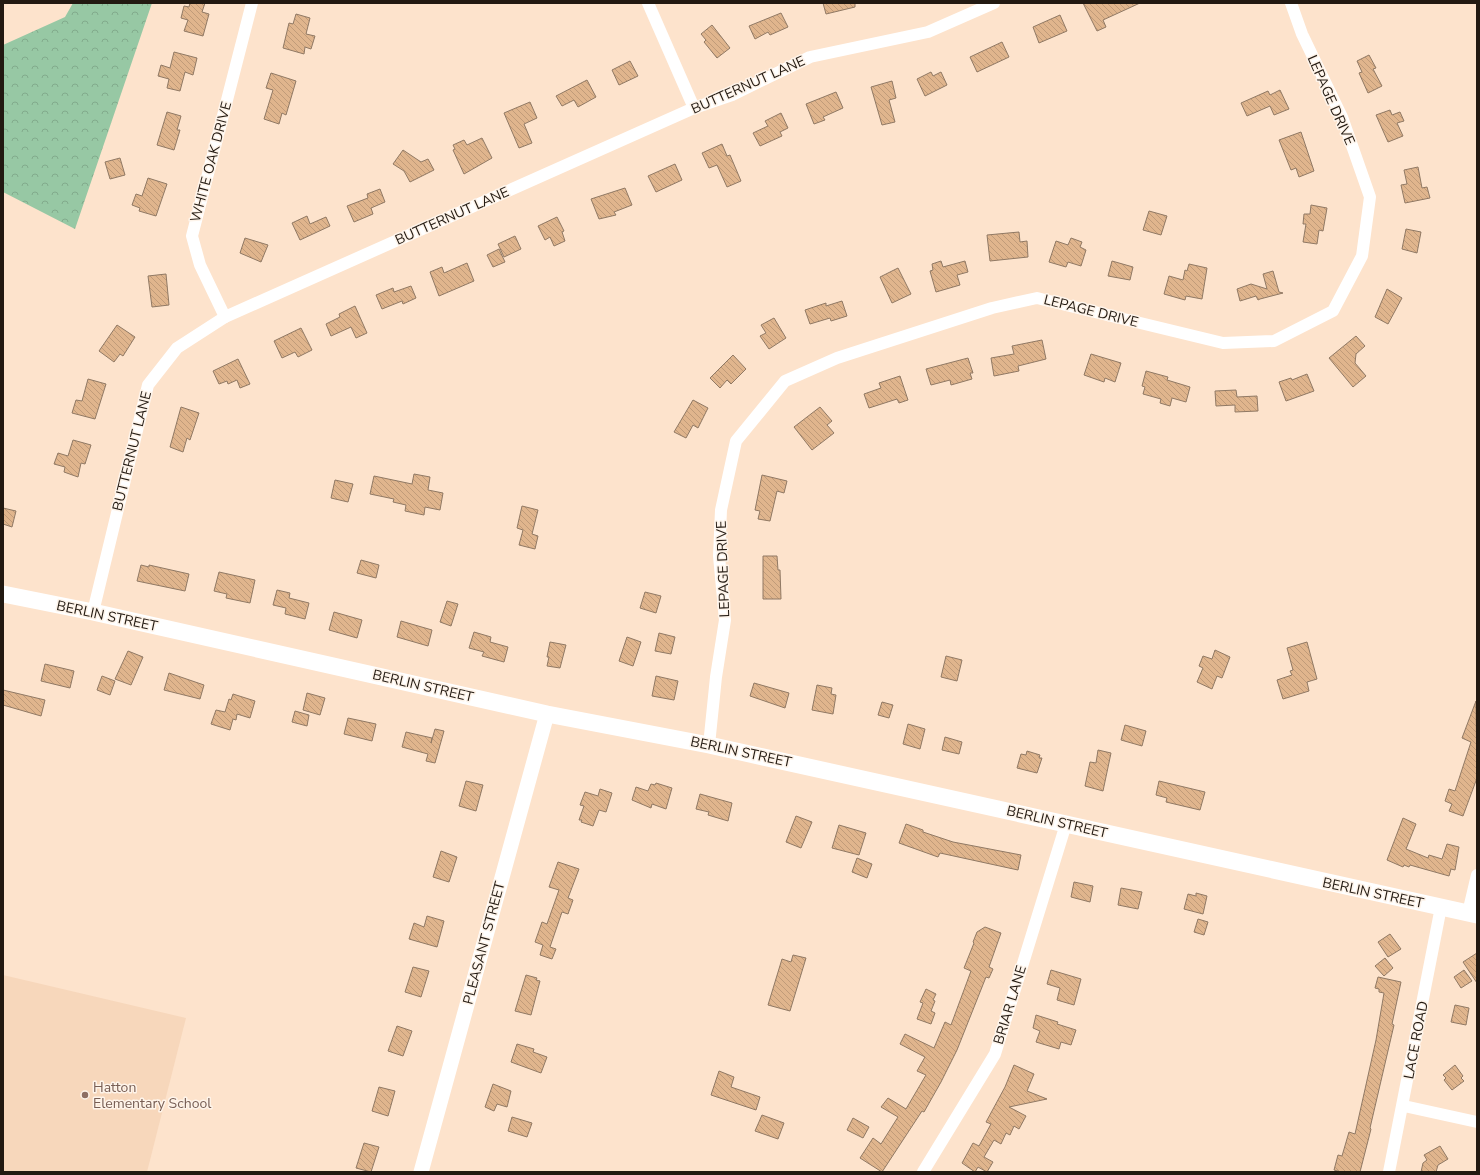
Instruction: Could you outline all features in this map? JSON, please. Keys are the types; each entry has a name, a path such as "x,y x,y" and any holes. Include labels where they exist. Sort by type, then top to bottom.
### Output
{"main road":[{"name":"BERLIN STREET","path":"3,594 92,612 547,714 709,745 1473,914"}],"street":[{"name":"WHITE OAK DRIVE","path":"225,317 200,266 192,236 252,3"},
{"path":"648,3 694,108"},
{"name":"BUTTERNUT LANE","path":"92,612 148,385 177,348 225,317 694,108 732,95 810,57 928,32 994,3"},
{"name":"LEPAGE DRIVE","path":"709,745 716,677 725,620 719,556 721,510 736,441 785,381 845,355 992,308 1037,298 1223,344 1274,341 1333,310 1362,256 1370,197 1342,117 1302,34 1291,3"},
{"name":"PLEASANT STREET","path":"421,1172 547,714"},
{"name":"BRIAR LANE","path":"923,1172 995,1054 1066,824"},
{"path":"1473,914 1477,876"},
{"name":"LACE ROAD","path":"1390,1172 1404,1106 1441,907"},
{"path":"1404,1106 1477,1122"}],"shaded area":[{"name":"Hatton Elementary School","path":"3,975 186,1018 147,1172 3,1172"}],"green space":[{"path":"73,3 152,3 75,229 3,192 3,45 65,17"}],"building":[{"path":"190,3 205,3 202,12 209,14 203,36 184,31 188,20 181,18 184,6 189,7"},
{"path":"823,3 855,3 855,7 826,14"},
{"path":"1083,3 1140,3 1103,20 1106,27 1097,31"},
{"path":"781,13 788,27 770,35 768,32 755,39 749,26"},
{"path":"296,14 310,18 306,34 315,36 311,49 305,47 304,54 283,48 289,23 293,24"},
{"path":"1060,15 1067,31 1039,43 1033,27"},
{"path":"712,25 730,48 717,58 704,42 706,40 701,34"},
{"path":"1002,42 1009,57 977,72 970,57"},
{"path":"174,52 197,58 193,75 185,72 180,91 167,88 169,79 158,76 161,65 170,68"},
{"path":"1369,55 1376,68 1373,69 1382,86 1368,93 1359,73 1362,72 1357,61"},
{"path":"630,61 638,76 619,85 612,70"},
{"path":"931,72 933,76 941,72 947,85 925,96 917,79"},
{"path":"271,73 296,81 286,115 282,113 279,124 264,119 273,90 266,88"},
{"path":"587,80 596,97 578,107 574,100 562,106 556,96"},
{"path":"892,81 896,98 889,100 895,122 882,125 871,87"},
{"path":"1280,90 1289,109 1274,115 1270,106 1247,116 1241,103 1268,91 1270,95"},
{"path":"836,92 843,108 823,117 825,120 814,124 806,104"},
{"path":"530,102 537,118 524,124 532,143 519,148 504,113"},
{"path":"1390,110 1392,115 1400,112 1404,121 1397,123 1403,136 1388,142 1376,115"},
{"path":"167,112 181,116 177,130 180,130 174,150 157,145"},
{"path":"781,113 788,128 780,132 782,136 760,146 753,133 768,126 765,121"},
{"path":"1301,132 1314,171 1299,177 1296,168 1291,170 1279,140"},
{"path":"482,138 492,158 464,174 453,150 455,149 453,145 464,140 467,145"},
{"path":"722,144 727,156 730,155 741,181 727,187 717,165 709,168 702,153"},
{"path":"403,150 421,162 428,159 434,170 410,182 404,171 393,164"},
{"path":"120,158 125,175 110,179 105,162"},
{"path":"675,164 682,180 656,192 648,176"},
{"path":"1418,167 1422,188 1427,187 1430,198 1405,203 1401,185 1407,184 1404,170"},
{"path":"148,178 167,184 156,216 139,211 140,208 132,205 136,194 142,196"},
{"path":"625,188 632,205 614,212 616,215 599,219 591,199"},
{"path":"380,189 385,202 371,208 373,214 354,222 347,206 368,198 367,194"},
{"path":"1311,205 1327,208 1323,231 1319,230 1317,244 1303,242 1306,224 1303,224 1304,214 1310,214"},
{"path":"1149,211 1167,216 1161,235 1143,230"},
{"path":"307,216 310,224 326,217 330,226 300,240 292,223"},
{"path":"557,217 564,231 562,232 565,241 554,246 550,237 545,240 538,226"},
{"path":"1406,229 1421,232 1417,253 1402,249"},
{"path":"1019,232 1020,242 1027,241 1028,257 990,261 987,235"},
{"path":"515,236 521,249 504,257 498,244"},
{"path":"245,238 268,245 261,262 240,253"},
{"path":"1071,238 1082,242 1080,247 1086,250 1081,266 1068,262 1066,267 1049,262 1056,241 1068,245"},
{"path":"499,249 505,262 493,267 487,255"},
{"path":"941,261 943,267 965,261 968,272 957,275 960,285 936,292 930,271 933,270 932,264"},
{"path":"1112,261 1133,267 1130,280 1108,276"},
{"path":"467,263 474,281 439,296 430,272 442,267 444,273"},
{"path":"1189,264 1207,268 1202,299 1186,296 1185,300 1164,294 1169,276 1183,280 1185,270 1187,271"},
{"path":"898,268 911,294 892,303 880,277"},
{"path":"1273,271 1279,292 1283,293 1258,300 1256,296 1240,301 1237,289 1251,284 1267,289 1263,274"},
{"path":"166,274 169,305 152,307 148,276"},
{"path":"411,286 416,298 403,304 402,301 382,309 376,295 393,288 394,292"},
{"path":"1387,289 1402,298 1388,324 1375,317"},
{"path":"842,301 847,316 831,321 830,318 810,324 805,310 826,303 826,306"},
{"path":"355,306 367,333 356,338 351,327 331,336 326,324 340,317 339,314"},
{"path":"774,318 786,338 769,349 760,336 766,333 761,325"},
{"path":"117,325 135,337 123,356 120,354 114,362 99,351"},
{"path":"301,328 312,350 298,357 295,352 282,358 274,341"},
{"path":"1356,336 1365,346 1356,354 1355,363 1366,376 1353,387 1329,358"},
{"path":"1042,340 1046,359 1018,366 1019,371 994,376 991,358 1014,354 1012,346"},
{"path":"1091,354 1121,363 1115,382 1105,378 1104,382 1084,375"},
{"path":"733,355 746,369 731,384 727,380 720,388 710,378"},
{"path":"968,358 973,373 970,373 972,379 951,385 950,380 931,385 926,369"},
{"path":"238,359 250,384 240,388 237,380 228,384 227,381 219,384 213,371"},
{"path":"1146,371 1168,377 1167,380 1190,387 1186,402 1172,398 1170,406 1160,403 1161,399 1143,394 1145,387 1142,386"},
{"path":"1307,374 1314,391 1286,401 1279,382 1291,378 1292,380"},
{"path":"900,376 908,400 899,403 897,399 869,408 864,394 881,388 879,383"},
{"path":"88,379 106,384 95,419 72,413 76,400 82,401"},
{"path":"1236,390 1237,397 1257,396 1258,411 1235,412 1235,405 1216,406 1215,391"},
{"path":"693,400 708,408 698,428 693,425 686,438 674,432"},
{"path":"181,407 199,413 190,440 187,438 183,452 170,447"},
{"path":"820,407 832,421 827,425 834,433 812,450 794,427"},
{"path":"73,440 91,445 85,464 81,463 78,477 64,472 65,467 54,464 58,453 68,456"},
{"path":"414,474 430,477 428,490 443,493 440,510 425,507 424,515 405,511 406,505 393,502 394,499 370,494 374,476 412,484"},
{"path":"762,475 787,481 784,493 777,491 770,521 758,519 760,511 755,510"},
{"path":"335,480 353,484 348,502 331,498"},
{"path":"522,506 538,510 532,534 538,536 535,549 519,545 523,530 517,528"},
{"path":"3,508 16,511 12,527 3,524"},
{"path":"763,556 777,556 778,570 780,570 781,599 763,599"},
{"path":"361,560 379,565 376,578 357,573"},
{"path":"141,565 149,567 149,565 189,574 185,591 137,581"},
{"path":"219,572 255,580 250,603 226,598 227,594 214,591"},
{"path":"277,590 290,593 289,598 309,603 305,619 285,614 286,608 273,605"},
{"path":"645,592 661,596 656,613 640,608"},
{"path":"447,601 458,604 451,626 440,622"},
{"path":"334,612 362,620 357,638 329,630"},
{"path":"401,621 432,630 428,646 397,637"},
{"path":"474,632 491,637 490,642 508,647 504,662 482,656 484,652 469,648"},
{"path":"659,633 675,637 671,654 655,651"},
{"path":"627,637 641,642 633,666 619,661"},
{"path":"550,642 566,645 560,668 547,666"},
{"path":"1307,642 1317,679 1307,682 1309,691 1283,699 1277,680 1292,675 1290,671 1293,670 1287,648"},
{"path":"1215,650 1230,657 1222,678 1217,676 1212,689 1197,682 1203,668 1199,666 1203,656 1212,659"},
{"path":"128,651 143,657 131,685 115,679"},
{"path":"946,656 962,660 957,681 941,677"},
{"path":"45,664 74,671 70,688 41,681"},
{"path":"169,673 204,685 200,699 164,690"},
{"path":"102,676 115,681 110,695 97,690"},
{"path":"656,676 678,681 674,700 652,696"},
{"path":"754,683 789,693 785,708 750,696"},
{"path":"817,685 832,688 831,694 836,695 833,714 812,710"},
{"path":"3,690 45,700 41,716 3,705"},
{"path":"307,693 325,698 320,715 303,710"},
{"path":"233,694 255,701 250,718 237,714 236,720 233,719 230,730 211,724 216,710 225,712 229,699 231,700"},
{"path":"1476,701 1477,778 1463,816 1449,811 1452,804 1445,801 1449,789 1455,791 1471,742 1462,738"},
{"path":"882,702 893,705 889,718 878,715"},
{"path":"295,711 309,715 307,726 292,722"},
{"path":"348,718 376,724 372,741 344,734"},
{"path":"908,724 925,729 920,749 903,744"},
{"path":"1125,725 1146,731 1142,746 1121,740"},
{"path":"435,729 444,731 435,763 426,761 428,754 402,747 406,732 432,738 431,743"},
{"path":"945,737 962,742 959,754 942,750"},
{"path":"1098,750 1111,753 1103,791 1085,786 1090,762 1096,763"},
{"path":"1027,751 1040,755 1039,758 1042,758 1037,773 1017,768 1021,754 1026,755"},
{"path":"466,781 483,785 476,811 459,806"},
{"path":"1159,781 1205,792 1200,810 1166,802 1167,798 1156,795"},
{"path":"656,783 672,788 666,809 652,804 651,808 632,800 636,787 648,791 651,784 655,785"},
{"path":"600,789 612,793 606,812 599,810 593,826 581,822 582,820 579,820 584,806 580,805 585,792 598,796"},
{"path":"700,794 732,803 728,821 708,815 709,812 696,809"},
{"path":"796,816 812,822 801,848 786,842"},
{"path":"1403,818 1416,824 1406,849 1428,858 1429,855 1442,859 1447,844 1459,847 1455,870 1451,869 1449,876 1410,865 1409,867 1404,865 1403,867 1387,860"},
{"path":"906,824 923,830 923,832 953,842 1021,855 1018,870 940,853 938,857 899,843"},
{"path":"839,825 866,833 859,855 832,848"},
{"path":"441,851 457,857 449,882 433,877"},
{"path":"857,858 872,864 867,878 852,872"},
{"path":"558,862 579,869 568,898 573,900 568,914 562,912 550,947 556,949 552,959 540,955 543,945 535,942 542,922 547,924 559,890 549,887"},
{"path":"1074,882 1093,886 1090,902 1071,897"},
{"path":"1121,888 1142,892 1138,909 1118,905"},
{"path":"1196,893 1207,896 1203,914 1184,909 1188,894 1196,896"},
{"path":"427,916 444,921 437,947 409,939 414,923 424,927"},
{"path":"1198,919 1208,922 1204,935 1194,932"},
{"path":"985,927 1001,933 989,967 993,969 989,978 986,977 957,1050 941,1082 924,1112 922,1111 882,1172 860,1158 873,1138 881,1144 898,1117 881,1107 888,1098 906,1109 926,1075 917,1071 925,1057 900,1044 905,1034 934,1048 945,1022 951,1025 971,971 964,968 974,943 973,942 977,932"},
{"path":"1390,934 1401,949 1388,957 1378,942"},
{"path":"1477,953 1477,983 1463,962"},
{"path":"793,955 806,958 790,1011 768,1005 782,959 791,962"},
{"path":"1385,958 1393,968 1384,976 1375,966"},
{"path":"413,967 429,971 421,997 405,992"},
{"path":"1051,970 1081,979 1074,1005 1057,1000 1060,988 1047,984"},
{"path":"1464,970 1472,981 1461,988 1454,977"},
{"path":"526,975 537,978 536,980 540,981 531,1015 515,1011"},
{"path":"1378,977 1401,982 1392,1024 1394,1025 1360,1172 1341,1172 1334,1170 1338,1155 1342,1156 1349,1132 1355,1134 1376,1040 1384,993 1379,992 1379,989 1375,988"},
{"path":"926,989 936,994 931,1011 935,1013 931,1024 917,1019 923,1003 920,1002"},
{"path":"1455,1005 1469,1008 1466,1025 1451,1022"},
{"path":"1036,1015 1076,1030 1071,1045 1061,1042 1059,1049 1036,1042 1040,1031 1033,1028"},
{"path":"397,1026 412,1031 403,1056 388,1051"},
{"path":"517,1044 534,1049 533,1052 547,1057 541,1073 511,1062"},
{"path":"1014,1065 1034,1074 1027,1091 1047,1099 1009,1107 1026,1116 1019,1129 1014,1126 1010,1135 1006,1133 1001,1144 994,1140 984,1157 993,1162 987,1172 978,1167 975,1172 962,1163 973,1143 979,1146 991,1124 986,1122 1005,1087"},
{"path":"1455,1065 1463,1076 1461,1078 1464,1081 1452,1090 1444,1080 1446,1078 1443,1075"},
{"path":"719,1071 734,1077 731,1087 760,1097 756,1110 711,1095"},
{"path":"493,1084 511,1091 507,1107 497,1104 494,1111 485,1107"},
{"path":"379,1087 395,1091 388,1116 372,1111"},
{"path":"762,1115 784,1123 778,1139 755,1131"},
{"path":"512,1117 532,1123 527,1137 508,1131"},
{"path":"853,1118 869,1127 863,1138 847,1130"},
{"path":"364,1143 379,1147 371,1172 356,1168"},
{"path":"1440,1146 1448,1159 1438,1165 1436,1172 1421,1172 1423,1163 1427,1160 1424,1155"}],"place":[{"name":"Hatton Elementary School","path":"85,1095"}]}
